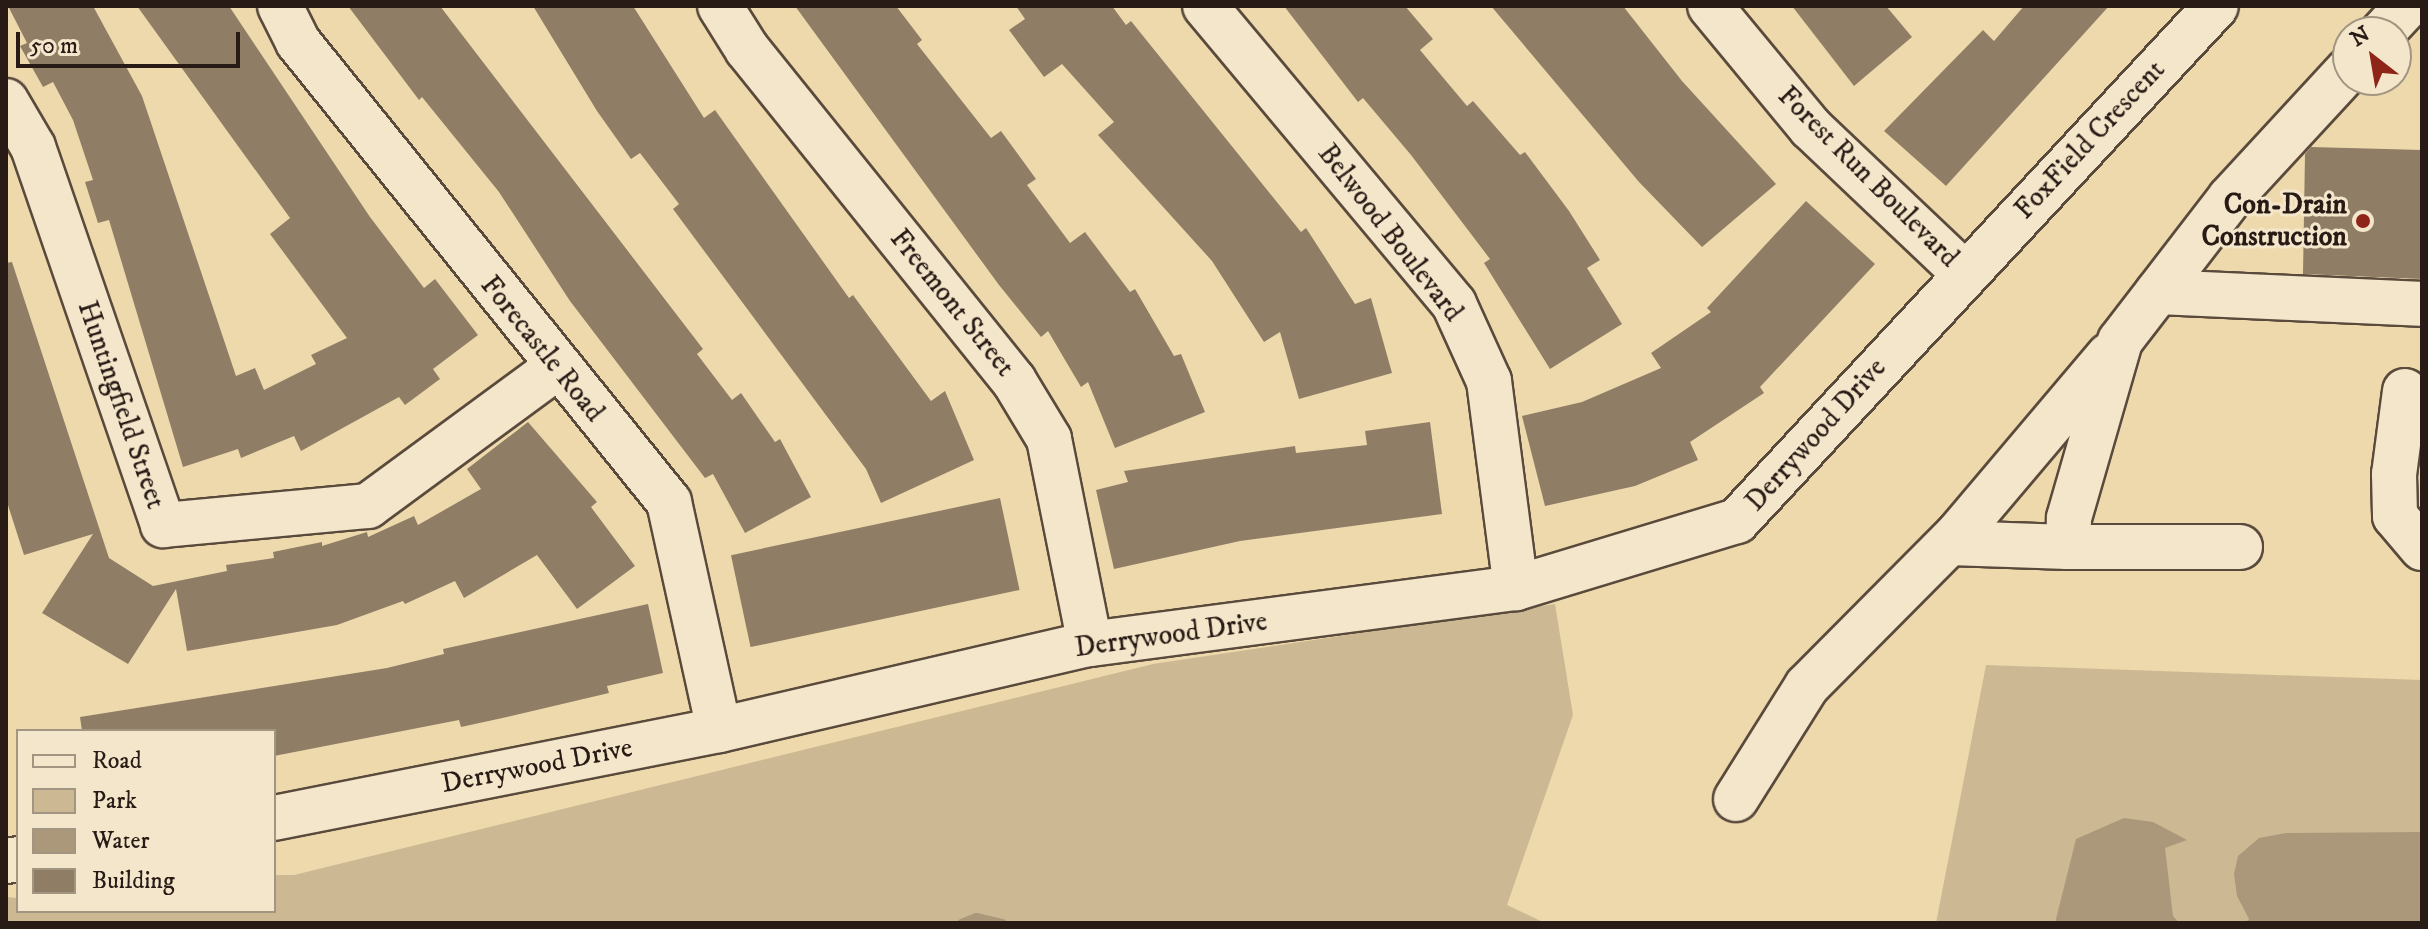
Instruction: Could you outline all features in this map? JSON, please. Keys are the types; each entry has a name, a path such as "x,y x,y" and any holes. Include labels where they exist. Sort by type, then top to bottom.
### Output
{"street":[{"name":"Forecastle Road","path":"280,6 298,42 556,368 669,502 719,730"},
{"name":"Freemont Street","path":"720,6 747,49 1014,381 1049,439 1090,644"},
{"name":"Belwood Boulevard","path":"1205,6 1454,304 1489,381 1516,588"},
{"name":"Forest Run Boulevard","path":"1710,6 1811,128 1964,273"},
{"name":"FoxField Crescent","path":"1964,273 2216,6"},
{"path":"1736,799 1807,686 1950,543 2120,341 2230,198 2332,87"},
{"name":"Huntingfield Street","path":"6,101 33,147 163,525 368,506 556,368"},
{"name":"Derrywood Drive","path":"276,818 719,730 1090,644 1516,588 1737,521 1964,273"},
{"path":"2158,292 2422,304"},
{"path":"2068,547 2069,518 2120,341"},
{"path":"2405,391 2394,474 2395,516 2422,548"},
{"path":"1950,543 2240,547"}],"green space":[{"path":"1555,604 1573,715 1507,905 1545,923 6,923 6,897 16,898 16,913 276,913 276,875 294,875 1153,664"},
{"path":"1986,665 2422,680 2422,923 1936,923"}],"water":[{"path":"2124,818 2153,822 2187,840 2165,848 2173,916 2179,923 2055,923 2076,839"},
{"path":"2422,832 2422,923 2245,923 2249,919 2237,896 2234,874 2238,856 2259,838 2286,833"}],"building":[{"path":"8,6 93,6 142,96 236,376 255,368 264,390 316,364 311,355 347,338 270,234 290,218 137,6 229,6 370,217 424,288 435,279 478,335 433,369 440,379 405,405 399,397 301,451 294,436 241,458 238,449 183,467 109,220 98,223 85,182 93,180 73,120 53,82 43,87 20,46 27,43"},
{"path":"348,6 440,6 703,349 697,354 732,400 741,393 775,442 780,439 811,497 745,533 713,474 705,478 570,301 499,192 422,97 419,100"},
{"path":"533,6 633,6 704,118 715,110 849,298 853,295 931,401 945,391 974,460 881,503 866,469 673,209 679,204 640,153 631,159 597,111"},
{"path":"795,6 896,6 922,40 917,44 991,138 1001,131 1036,179 1027,185 1070,243 1085,232 1130,292 1135,289 1174,356 1181,354 1205,412 1115,448 1088,382 1081,387 1048,331 1041,337 999,285"},
{"path":"1016,6 1112,6 1126,25 1131,21 1301,232 1306,228 1355,304 1371,298 1392,373 1299,399 1280,332 1264,342 1212,261 1098,135 1114,122 1062,64 1044,77 1009,30 1025,19"},
{"path":"1284,6 1405,6 1433,39 1420,50 1467,106 1473,101 1520,155 1525,152 1569,211 1600,260 1587,268 1622,324 1550,369 1484,263 1490,259 1411,155 1363,98 1358,102"},
{"path":"1491,6 1623,6 1682,81 1776,184 1702,247 1639,182"},
{"path":"1792,6 1886,6 1912,37 1854,86"},
{"path":"2024,6 2109,6 1946,186 1884,131 1983,30 1994,41"},
{"name":"Con-Drain Construction","path":"2311,147 2422,150 2422,279 2303,274 2305,154"},
{"path":"1806,201 1875,264 1760,387 1764,393 1690,442 1698,460 1635,486 1545,506 1522,416 1582,402 1661,368 1651,353 1711,312 1707,308"},
{"path":"12,262 109,558 153,586 227,571 226,565 274,558 273,552 322,542 322,546 367,532 368,537 414,516 418,525 481,489 467,469 528,422 597,502 591,507 635,566 577,609 537,555 464,598 455,581 405,604 403,601 337,625 187,651 176,589 128,664 42,613 93,534 24,555 6,499 6,263"},
{"path":"1430,422 1442,514 1240,541 1114,569 1096,490 1128,482 1124,471 1295,446 1296,453 1367,445 1365,431"},
{"path":"1000,498 1020,590 751,647 731,555"},
{"path":"648,604 663,673 607,686 609,693 461,727 459,720 276,756 276,729 82,729 80,717 387,668 444,654 443,649"}],"waterway":[{"path":"961,923 976,917 1002,923"}],"place":[{"name":"Con-Drain Construction","path":"2363,221"}]}
